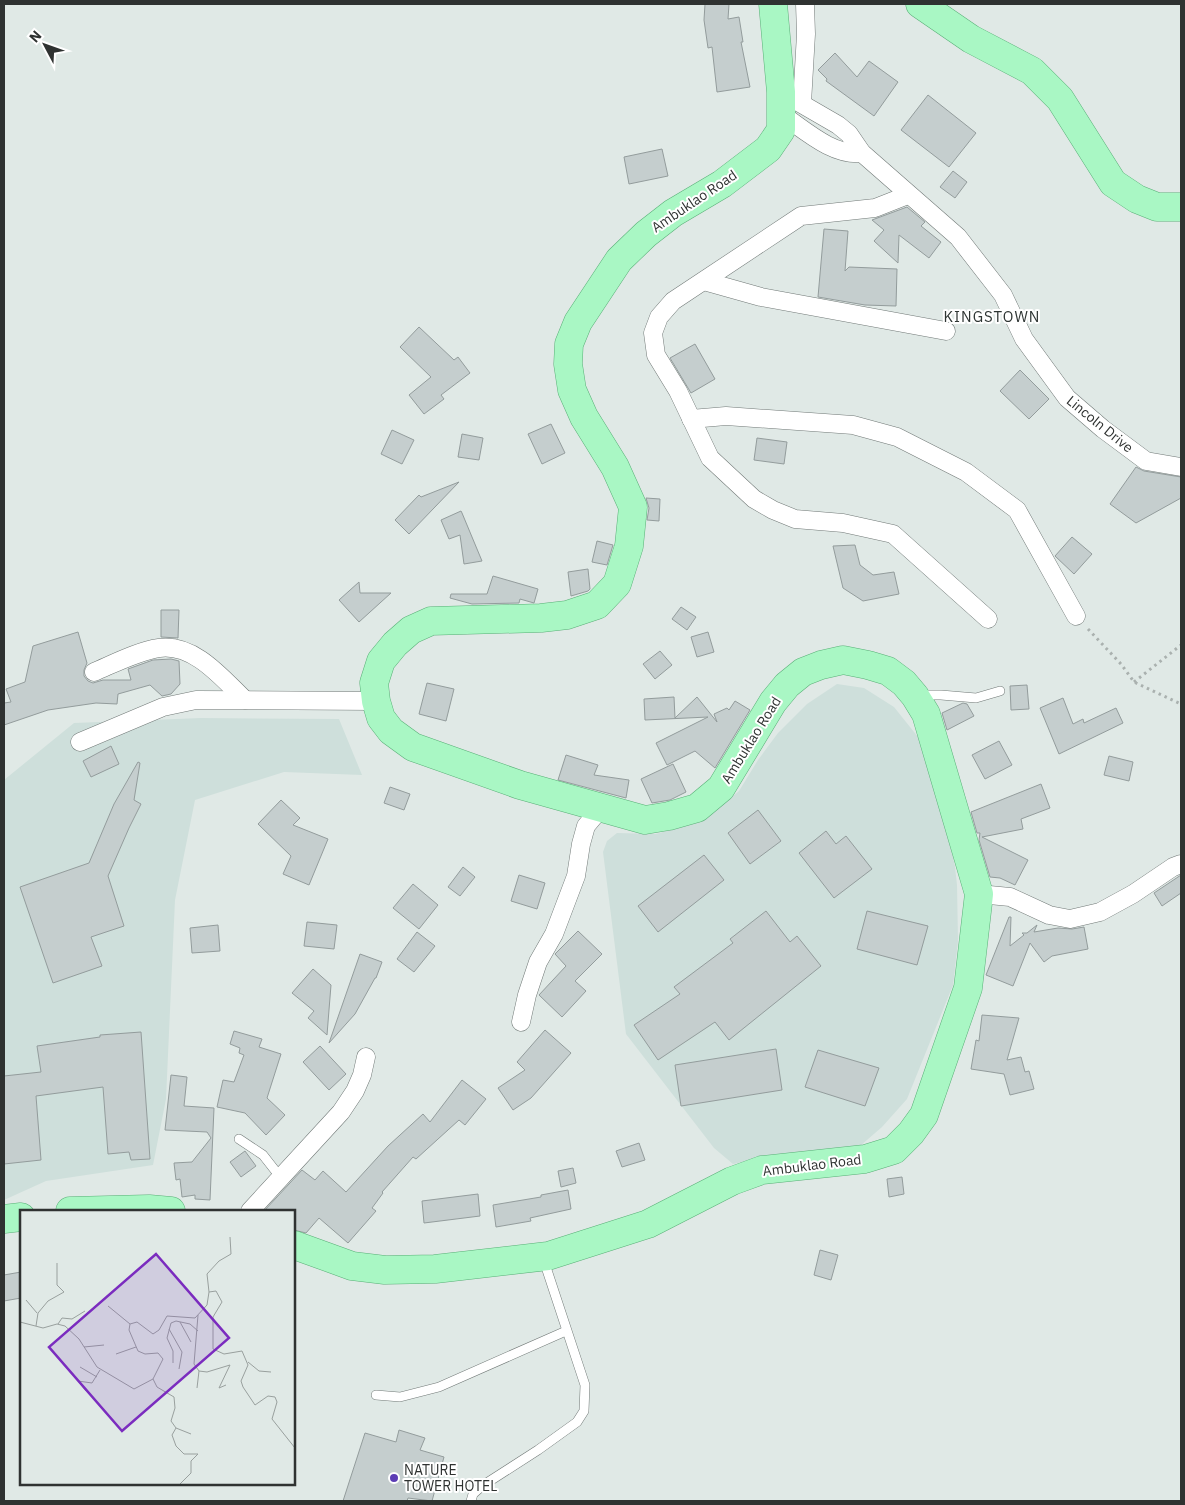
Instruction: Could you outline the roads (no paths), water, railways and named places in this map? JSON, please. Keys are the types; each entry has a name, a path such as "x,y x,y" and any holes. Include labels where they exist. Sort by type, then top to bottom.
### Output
{"main road":[{"name":"Ambuklao Road","path":"295,1245 328,1259 352,1266 384,1270 435,1269 543,1256 648,1224 732,1181 762,1170 865,1159 894,1150 912,1134 924,1115 968,988 979,894 926,714 916,696 904,683 888,671 868,664 843,660 821,665 803,672 787,685 773,702 721,788 697,808 645,820 520,785 413,746 390,732 381,718 376,701 374,683 381,662 395,644 411,630 431,621 541,618 567,615 597,605 617,584 629,546 633,507 615,467 584,417 572,390 568,364 569,344 578,322 619,260 646,234 674,213 722,184 768,149 781,130 788,103 773,4"},
{"path":"920,4 971,39 1032,71 1060,99 1114,183 1137,199 1157,207 1181,207"},
{"path":"4,1219 20,1217"}],"street":[{"path":"788,103 806,34 805,4"},
{"name":"Lincoln Drive","path":"788,103 834,150 853,154 862,153 958,237 1003,295 1024,339 1067,398 1103,429 1146,461 1181,467"},
{"path":"908,195 875,208 801,216 674,301 659,317 653,333 656,355 678,391 710,458 754,498 773,510 795,519 843,523 893,534 988,619"},
{"path":"704,281 761,297 946,331"},
{"path":"691,418 726,416 853,425 897,437 966,472 1017,510 1076,616"},
{"path":"94,672 158,648 174,648 192,655 213,670 245,700"},
{"path":"80,742 162,707 196,700 376,701"},
{"path":"521,1022 527,995 538,962 554,934 576,876 586,826 601,808"},
{"path":"979,894 1010,898 1049,915 1070,919 1100,912 1181,864"},
{"path":"251,1210 341,1112 355,1091 362,1075 366,1057"}],"lane":[{"path":"916,696 941,695 976,698 1000,691"},
{"path":"239,1140 262,1155 281,1178"},
{"path":"471,1501 473,1494 482,1486 577,1422 584,1411 585,1385 543,1256"},
{"path":"376,1395 400,1397 439,1387 566,1331"}],"place":[{"name":"NATURE TOWER HOTEL","path":"394,1478"}],"district":[{"name":"KINGSTOWN","path":"992,317"}]}
